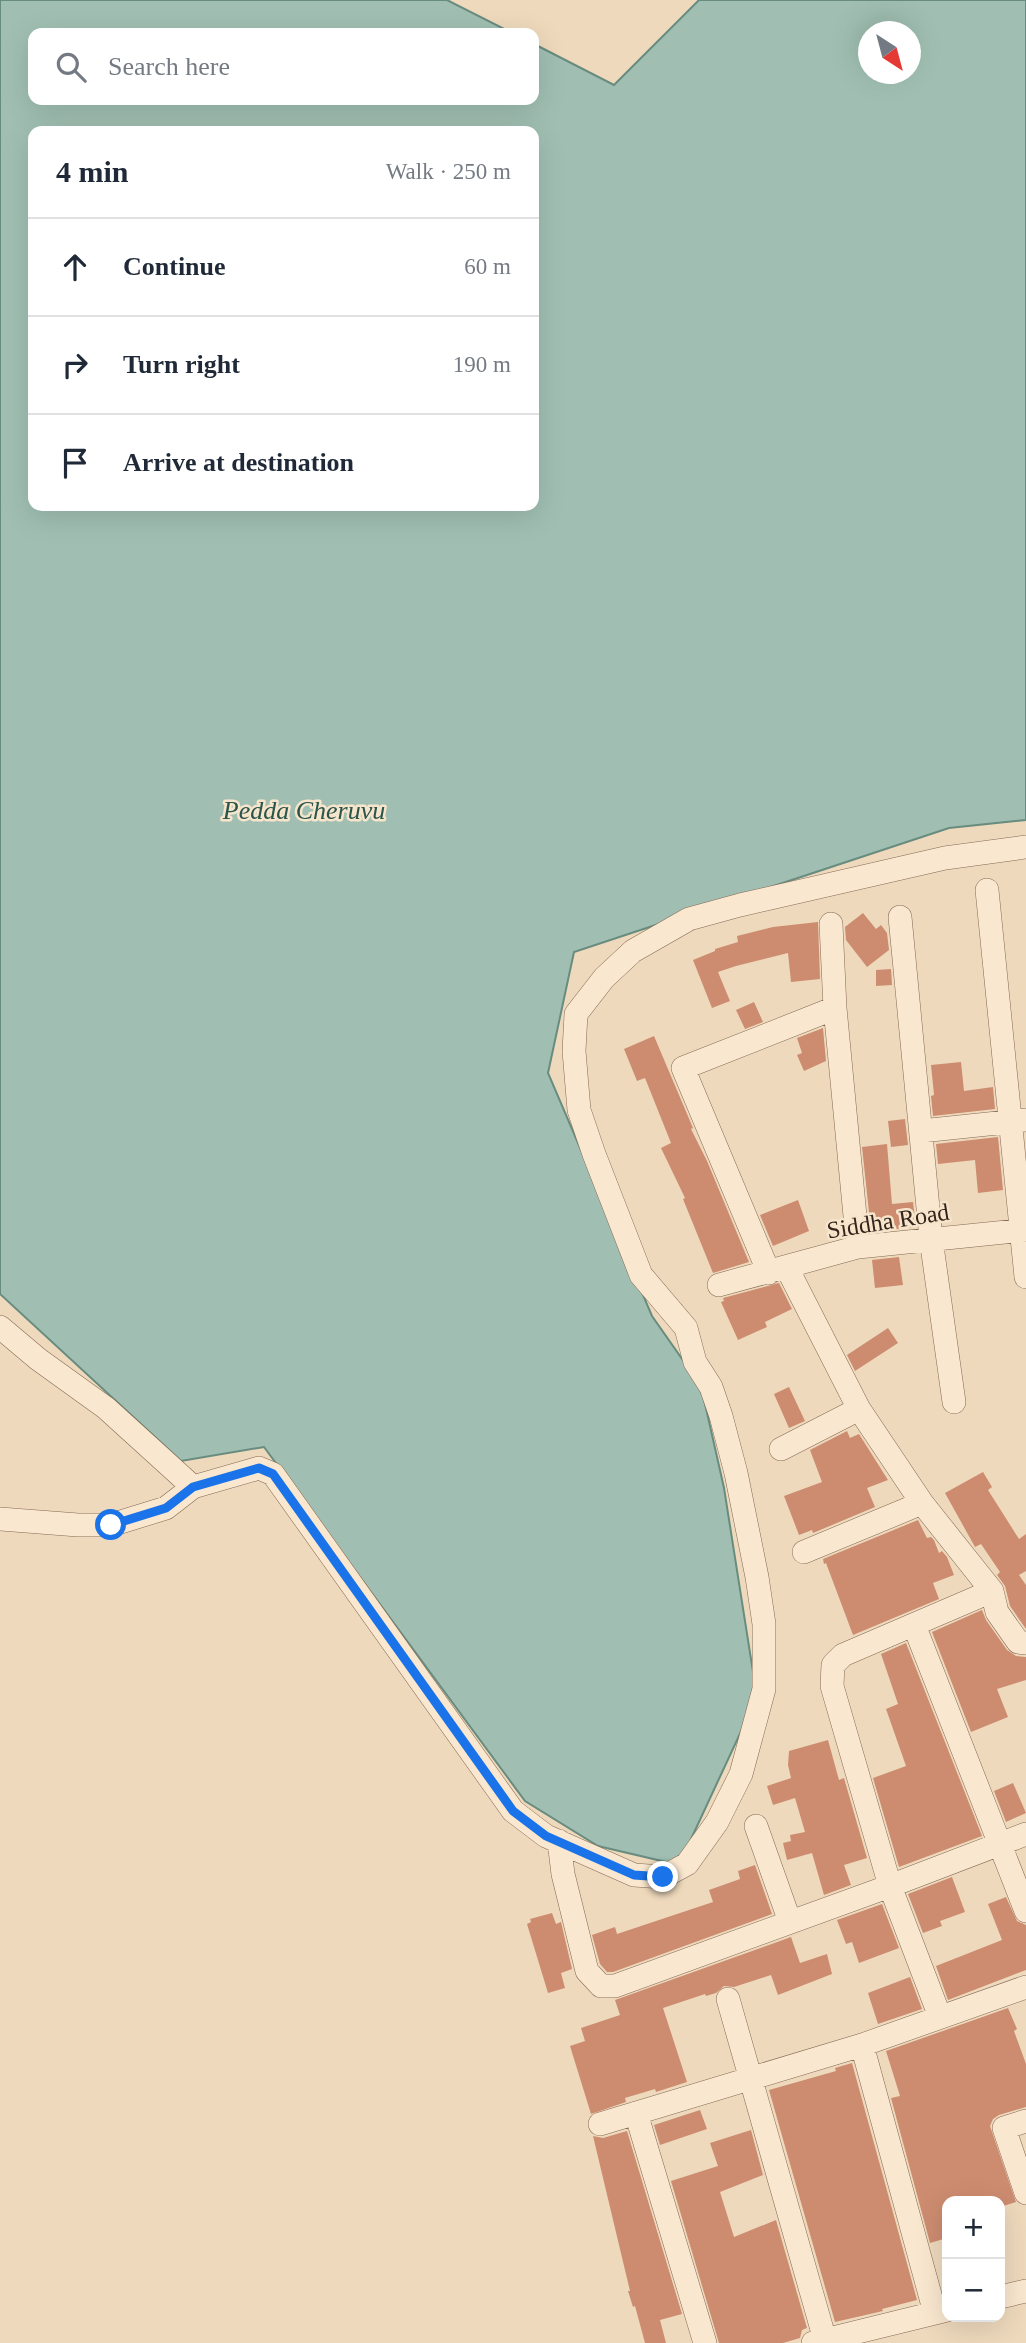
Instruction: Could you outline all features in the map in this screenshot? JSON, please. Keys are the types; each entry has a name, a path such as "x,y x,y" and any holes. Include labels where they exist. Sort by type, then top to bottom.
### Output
{"street":[{"path":"0,1519 111,1525 166,1508 193,1487 259,1468 273,1474 513,1811 546,1836 634,1875 663,1877 687,1864 717,1822 741,1774 764,1689 765,1624 736,1473 711,1387 695,1362 687,1328 641,1275 579,1110 573,1052 576,1014 604,978 633,951 689,919 945,858 1026,847"},
{"path":"987,890 1018,1121 1026,1277"},
{"path":"900,917 931,1239 954,1402"},
{"path":"831,924 835,1008 858,1247"},
{"path":"835,1008 683,1068 778,1270 859,1409 922,1503 992,1591 997,1612 1018,1642 1026,1643"},
{"path":"921,1131 1018,1121"},
{"name":"Siddha Road","path":"719,1285 858,1247 1023,1230"},
{"path":"0,1328 106,1408 193,1487"},
{"path":"781,1449 859,1409"},
{"path":"804,1552 922,1503"},
{"path":"940,2017 890,1886 832,1685 833,1665 843,1655 992,1591"},
{"path":"914,1625 1026,1911"},
{"path":"756,1826 790,1922"},
{"path":"559,1842 563,1874 587,1971 601,1986 615,1986 1026,1834"},
{"path":"600,2124 862,2045 1026,1987"},
{"path":"728,1999 819,2342 895,2333 941,2312 862,2045"},
{"path":"636,2113 705,2343"},
{"path":"1026,2120 1004,2128 1026,2193"},
{"path":"1005,2297 1026,2291"}],"water":[{"name":"Pedda Cheruvu","path":"0,0 447,0 502,28 28,28 28,105 539,105 539,47 614,85 699,0 1026,0 1026,820 949,828 574,952 548,1073 652,1316 701,1386 724,1488 757,1697 679,1865 598,1846 525,1801 264,1447 181,1461 0,1294"}],"building":[{"path":"863,913 876,929 881,925 887,933 889,950 867,967 846,940 845,927"},
{"path":"818,922 820,979 791,982 788,953 736,966 718,972 730,1001 712,1008 693,960 738,942 737,936 773,927"},
{"path":"891,969 892,985 876,986 876,970"},
{"path":"754,1002 763,1022 745,1029 736,1010"},
{"path":"823,1028 826,1061 804,1071 797,1055 802,1053 797,1038"},
{"path":"654,1036 749,1262 713,1273 683,1199 685,1198 661,1148 671,1143 645,1078 637,1081 624,1049"},
{"path":"961,1062 964,1091 993,1087 995,1109 933,1116 931,1065"},
{"path":"905,1119 908,1145 891,1147 888,1121"},
{"path":"998,1137 1003,1190 978,1193 975,1160 938,1164 936,1144"},
{"path":"887,1144 892,1204 913,1202 916,1227 877,1231 869,1212 862,1147"},
{"path":"798,1200 809,1231 773,1246 760,1215"},
{"path":"899,1257 903,1285 875,1288 872,1260"},
{"path":"779,1283 792,1309 765,1322 767,1327 738,1340 721,1302 724,1301 723,1298"},
{"path":"888,1328 898,1343 855,1371 847,1355"},
{"path":"789,1387 805,1421 789,1428 774,1394"},
{"path":"847,1431 850,1438 859,1434 888,1480 867,1488 875,1507 813,1533 812,1530 799,1535 784,1496 822,1482 810,1450"},
{"path":"983,1472 992,1487 988,1490 1019,1539 1026,1534 1026,1571 1019,1575 1026,1585 1026,1629 1010,1606 1005,1586 997,1575 1000,1572 981,1544 975,1547 945,1493"},
{"path":"918,1520 927,1538 931,1537 939,1553 942,1551 947,1557 954,1575 933,1583 939,1599 853,1635 823,1559"},
{"path":"982,1610 1007,1650 1016,1656 1026,1657 1026,1680 997,1689 1008,1717 971,1732 932,1632"},
{"path":"906,1643 982,1836 899,1867 873,1778 906,1766 886,1709 898,1704 881,1654"},
{"path":"828,1740 839,1780 844,1778 867,1858 844,1865 851,1885 824,1895 812,1853 787,1860 783,1843 791,1841 790,1835 805,1832 795,1798 773,1805 767,1786 791,1778 789,1751"},
{"path":"1013,1783 1026,1813 1006,1822 994,1791"},
{"path":"755,1865 772,1914 613,1972 607,1972 600,1964 592,1935 615,1927 617,1934 713,1902 709,1890 740,1879 738,1871"},
{"path":"952,1877 965,1912 940,1921 942,1926 923,1933 908,1894"},
{"path":"1006,1897 1017,1921 1026,1925 1026,1970 948,2000 936,1966 1002,1940 988,1904"},
{"path":"882,1904 899,1948 859,1963 852,1942 846,1944 837,1920"},
{"path":"552,1913 556,1924 561,1922 572,1969 561,1973 565,1988 548,1993 527,1924 531,1922 530,1919"},
{"path":"791,1937 800,1963 827,1954 832,1974 778,1995 771,1975 734,1987 724,1986 716,1993 663,2008 687,2082 625,2098 626,2102 591,2114 570,2046 585,2041 581,2028 620,2015 615,2000"},
{"path":"910,1977 922,2009 878,2024 868,1993"},
{"path":"1008,2008 1017,2029 1014,2031 1026,2064 1026,2107 999,2115 993,2119 990,2126 1016,2202 1005,2205 1005,2196 942,2196 942,2239 930,2243 891,2098 900,2096 886,2051"},
{"path":"852,2063 917,2300 835,2322 769,2090 836,2071 835,2068"},
{"path":"700,2110 707,2129 660,2145 654,2125"},
{"path":"751,2130 763,2175 720,2192 734,2237 776,2220 807,2328 802,2330 800,2338 783,2343 719,2343 671,2181 718,2166 710,2143"},
{"path":"627,2131 682,2314 660,2320 666,2343 645,2343 628,2291 593,2136 603,2138"}],"route":[{"path":"111,1525 166,1508 193,1487 259,1468 273,1474 513,1811 546,1836 634,1875 663,1877"}]}
